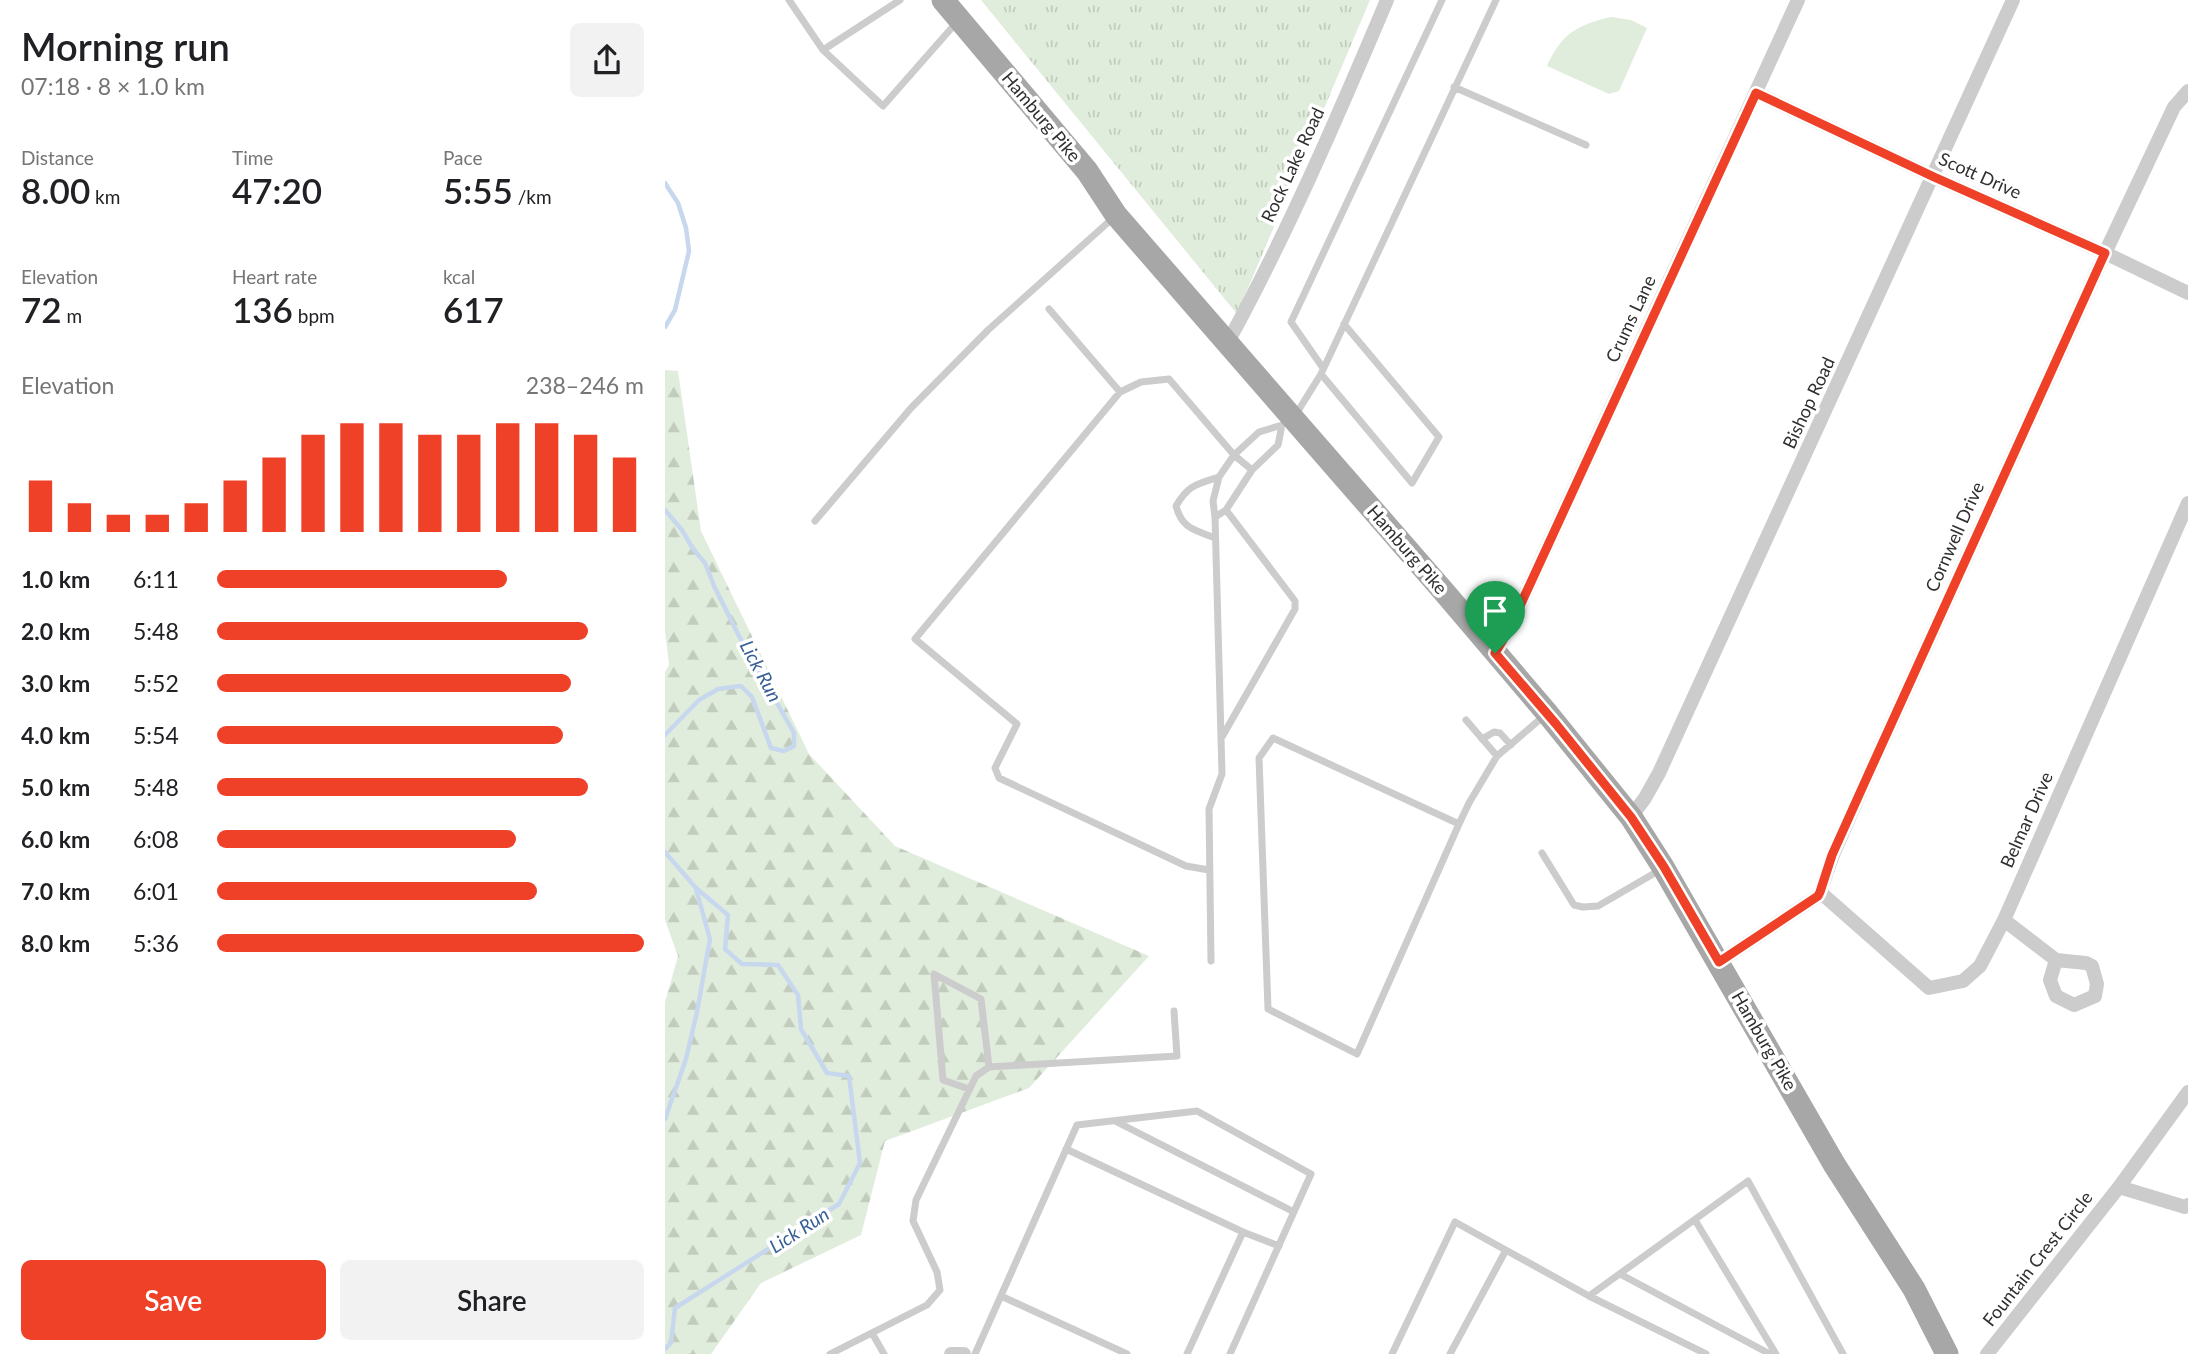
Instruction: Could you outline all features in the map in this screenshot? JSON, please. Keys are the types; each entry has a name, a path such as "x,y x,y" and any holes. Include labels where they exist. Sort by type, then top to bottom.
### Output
{"main road":[{"name":"Hamburg Pike","path":"943,0 1087,171 1117,215 1228,342 1288,422 1495,653 1631,817 1664,867 1834,1164 1914,1289 1947,1354"}],"street":[{"name":"Rock Lake Road","path":"1228,342 1260,282 1387,0"},
{"name":"Crums Lane","path":"1495,653 1508,632 1798,0"},
{"name":"Bishop Road","path":"1631,817 1659,773 2013,0"},
{"name":"Cornwell Drive","path":"1820,892 1832,855 2105,253 2174,107 2188,91"},
{"name":"Scott Drive","path":"1756,93 2188,293"},
{"name":"Belmar Drive","path":"1820,892 1929,988 1963,981 1980,966 2004,920 2188,503"},
{"path":"1719,962 1818,896 1820,892"},
{"path":"2004,920 2056,960"},
{"name":"Fountain Crest Circle","path":"1987,1354 2119,1188 2188,1092"},
{"name":"Fountain Crest Circle","path":"2119,1188 2185,1207 2188,1205"},
{"path":"951,1354 964,1354"}],"lane":[{"path":"789,0 823,50 883,106 959,19"},
{"path":"823,50 900,0"},
{"path":"1344,324 1439,437 1412,483 1322,371 1291,323 1442,0"},
{"path":"1215,517 1226,510 1252,470 1277,445 1288,422 1322,371 1496,0"},
{"path":"1454,88 1586,145"},
{"path":"815,521 930,388 988,330 1117,215"},
{"path":"1049,309 1120,392"},
{"path":"1209,870 1187,866 999,778 995,768 1017,724 915,639 1120,392 1140,382 1168,379 1234,454 1252,470"},
{"path":"1211,961 1209,809 1222,774 1213,500 1219,477 1234,454 1259,432 1288,422"},
{"path":"1215,538 1188,528 1179,519 1176,506 1193,485 1219,477"},
{"path":"1221,739 1294,609 1295,601 1226,510"},
{"path":"1459,824 1273,738 1259,758 1268,1009 1357,1054 1469,803 1497,756 1547,713"},
{"path":"1466,720 1497,756"},
{"path":"1482,739 1494,732 1500,733 1511,745"},
{"path":"1542,853 1574,905 1583,907 1598,906 1664,867"},
{"path":"969,1089 943,1080 934,974 981,999 989,1067"},
{"path":"830,1354 927,1305 940,1290 937,1272 913,1220 916,1200 977,1076 989,1067 1177,1056 1174,1011"},
{"path":"975,1354 1077,1125 1197,1111 1311,1174 1230,1354"},
{"path":"1115,1121 1294,1212"},
{"path":"1066,1149 1243,1232 1279,1246"},
{"path":"1589,1296 1748,1181 1843,1354"},
{"path":"1695,1220 1776,1354"},
{"path":"1392,1354 1455,1222 1589,1296 1706,1354"},
{"path":"1187,1354 1243,1232"},
{"path":"1450,1354 1506,1250"},
{"path":"1620,1274 1770,1354"},
{"path":"1001,1296 1127,1354"},
{"path":"872,1333 884,1354"}],"green space":[{"path":"981,0 1370,0 1237,314"},
{"path":"1611,17 1631,20 1647,28 1619,91 1609,94 1547,66 1558,46 1571,32"},
{"path":"665,370 678,371 701,531 809,754 895,846 1149,956 1029,1088 885,1141 861,1235 761,1283 711,1354 665,1354 665,1002 678,956 665,920 665,672 669,665 665,631"}],"waterway":[{"name":"Lick Run","path":"665,183 678,203 686,228 689,251 675,310 665,327"},
{"name":"Lick Run","path":"665,510 705,563 739,636 794,733 794,746 784,751 771,748 752,697 741,686 718,689 699,700 665,735"},
{"name":"Lick Run","path":"665,852 696,888 728,915 725,949 742,964 778,965 798,995 801,1029 827,1073 849,1076 860,1163 839,1204 675,1308 671,1343 665,1349"},
{"path":"665,1119 686,1059 710,939 696,889"}],"route":[{"path":"1756,93 1934,177 2105,253 1832,855 1818,896 1745,945 1719,962 1664,867 1631,817 1495,653 1508,632 1756,93"}]}
